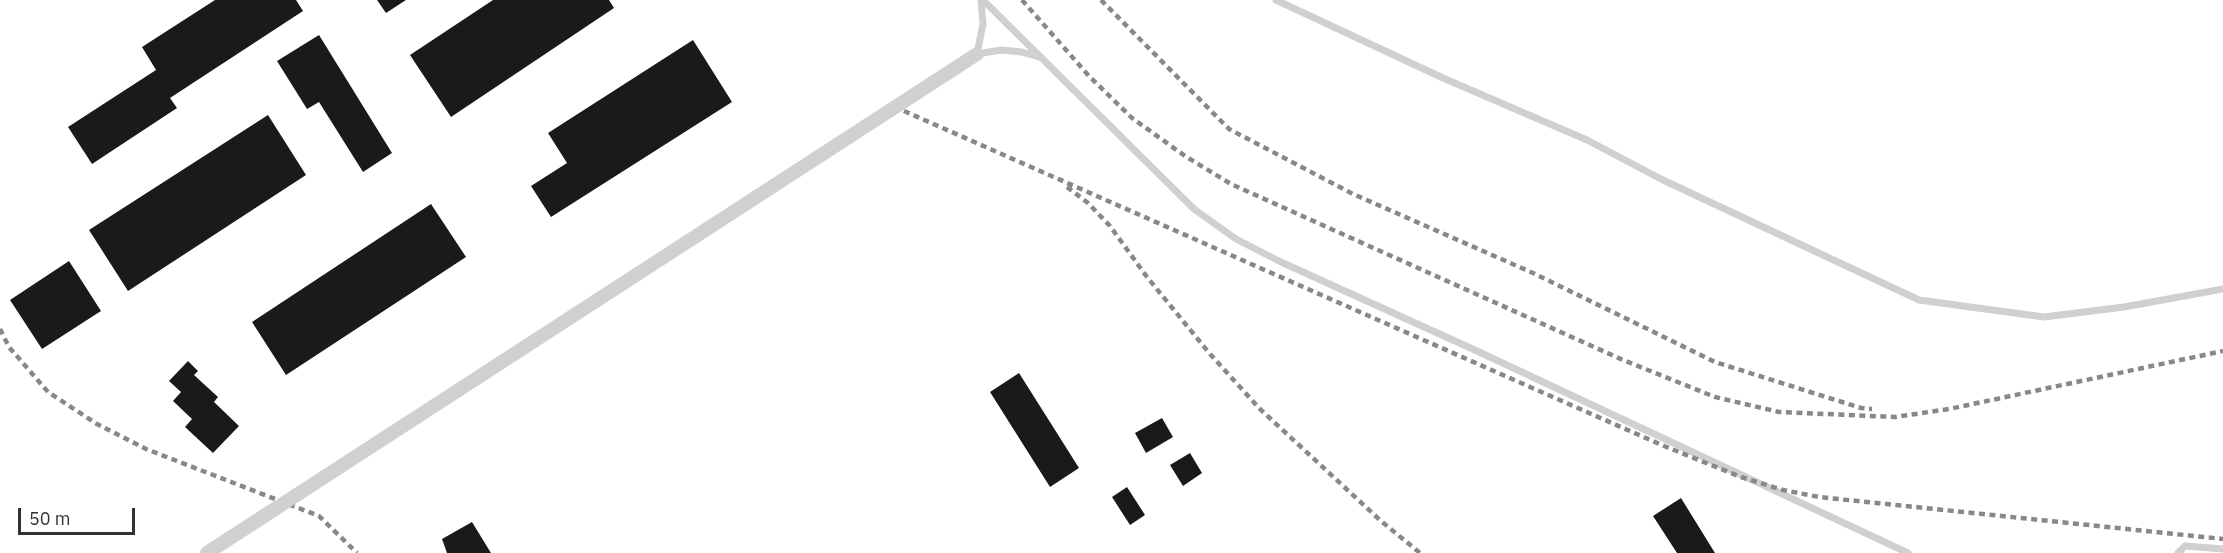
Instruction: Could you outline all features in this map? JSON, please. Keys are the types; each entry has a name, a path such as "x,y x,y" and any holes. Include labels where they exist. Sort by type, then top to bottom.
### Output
{"street":[{"path":"207,553 977,54"}],"lane":[{"path":"982,0 983,24 977,54 1001,51 1022,52 1042,58"},
{"path":"982,0 1194,209 1236,239 1908,553"},
{"path":"1276,0 1443,78 1587,140 1663,180 1919,300 2044,317 2124,307 2223,289"},
{"path":"2178,553 2185,546 2223,549"}],"building":[{"path":"215,0 296,0 303,11 170,98 177,108 92,164 68,127 156,70 142,47"},
{"path":"377,0 406,0 386,13"},
{"path":"493,0 609,0 614,8 451,117 410,55"},
{"path":"319,35 392,153 363,172 319,102 307,109 277,61"},
{"path":"693,40 732,102 551,217 531,186 567,163 548,133"},
{"path":"268,115 306,175 128,291 89,230"},
{"path":"431,204 466,257 286,375 252,322"},
{"path":"69,261 101,311 42,349 10,300"},
{"path":"188,361 198,371 194,375 218,397 214,402 239,426 213,453 185,427 192,419 173,401 181,392 169,381"},
{"path":"1019,373 1079,468 1050,487 990,392"},
{"path":"1162,418 1173,437 1146,453 1135,433"},
{"path":"1190,453 1202,473 1183,486 1170,465"},
{"path":"1127,487 1145,515 1130,525 1112,497"},
{"path":"1681,498 1715,553 1677,553 1653,516"},
{"path":"472,522 491,553 447,553 442,539"}],"railway":[{"path":"1022,0 1089,76 1132,118 1185,156 1231,184 1623,360 1715,397 1779,412 1895,417 1949,409 2223,351"},
{"path":"1101,0 1229,129 1353,194 1533,273 1715,362 1861,408 1872,409"},
{"path":"904,111 1664,446 1741,477 1783,490 1819,497 2223,539"},
{"path":"1067,187 1088,203 1110,226 1147,277 1210,354 1260,409 1381,521 1420,553"},
{"path":"0,329 9,347 48,392 97,424 146,449 319,516 357,553"}]}
